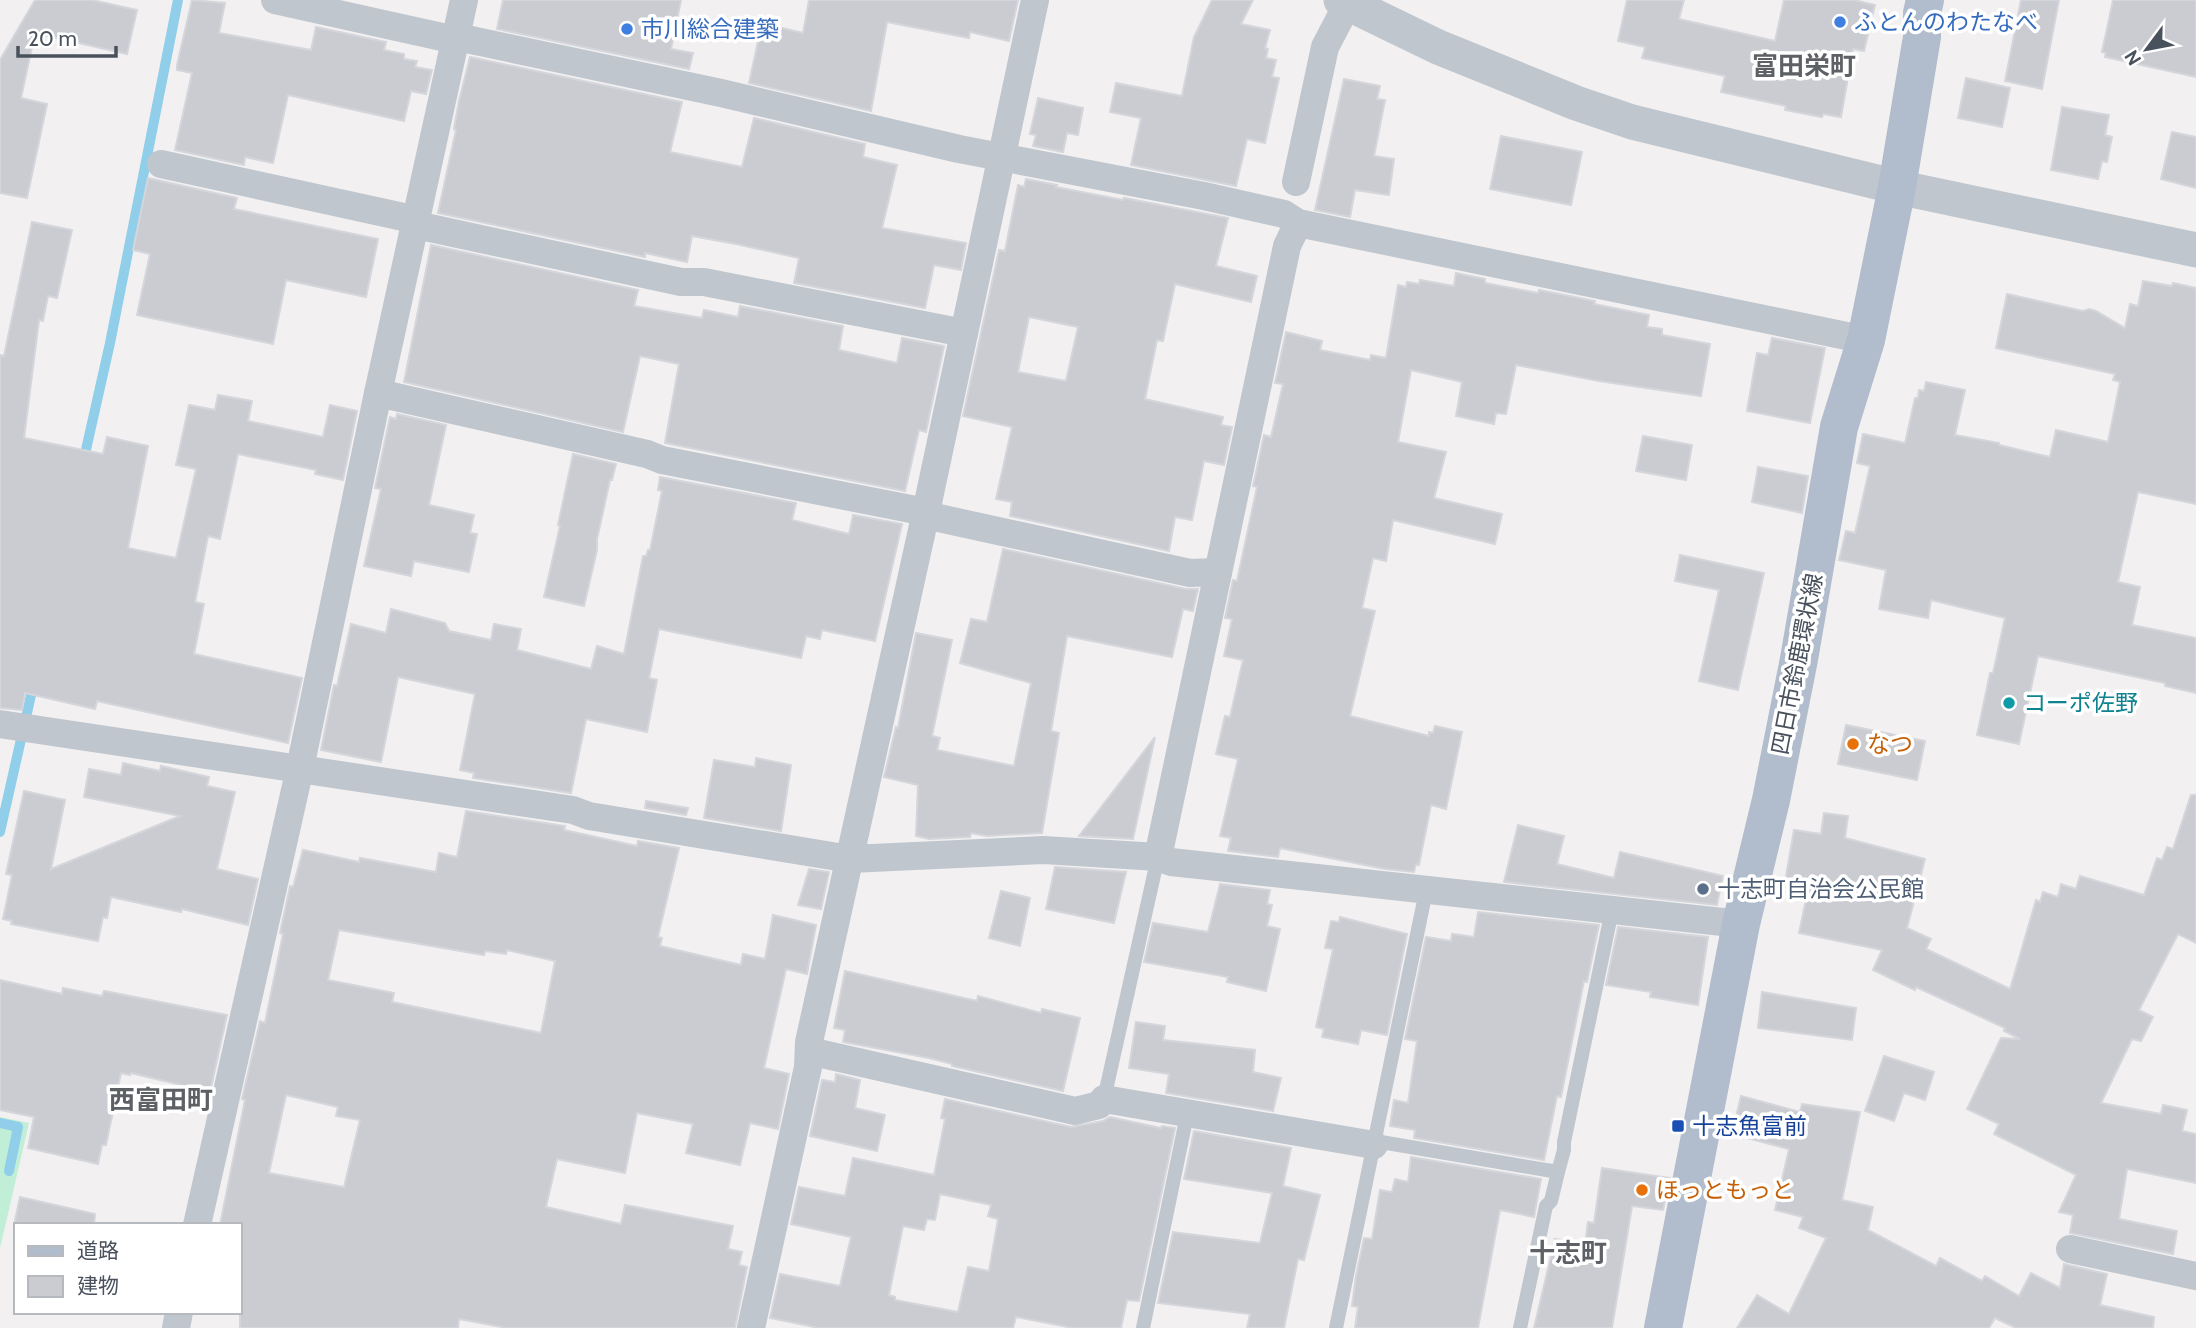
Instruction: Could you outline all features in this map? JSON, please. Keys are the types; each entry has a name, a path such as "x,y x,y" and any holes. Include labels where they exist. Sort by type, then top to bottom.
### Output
{"main road":[{"name":"四日市鈴鹿環状線","path":"1663,1328 1741,924 1799,659 1839,426 1866,340 1897,187 1922,37 1925,0"}],"street":[{"path":"275,0 442,37 457,37 721,93 1002,157 1204,196 1284,214 1298,223 1866,340"},
{"path":"197,1223 300,768 464,0"},
{"path":"751,1328 808,1067 809,1042 926,514 1035,0"},
{"path":"1296,182 1325,47 1345,2 1438,47 1576,103 1632,122 1897,187 2196,250"},
{"path":"162,164 681,282 704,282 964,334"},
{"path":"1158,857 1287,246 1298,223"},
{"path":"378,393 647,454 662,460 926,514 1190,573 1218,572"},
{"path":"1,724 573,810 589,816 850,859 1043,849 1158,857 1171,862 1741,924"},
{"path":"809,1052 1076,1111 1099,1105 1104,1099 1188,1115 1375,1143"},
{"path":"2070,1249 2196,1276"}],"lane":[{"path":"1104,1099 1158,857"},
{"path":"1336,1328 1426,891"},
{"path":"1520,1328 1546,1206 1551,1200 1564,1150 1612,910"},
{"path":"1143,1328 1188,1115"},
{"path":"1375,1143 1558,1172"}],"green space":[{"path":"0,1117 29,1123 0,1248"}],"building":[{"path":"35,0 92,0 137,10 127,54 35,33 21,98 47,104 27,198 0,193 0,60"},
{"path":"192,0 225,3 219,33 311,50 316,27 386,42 384,50 404,54 404,59 417,61 415,67 432,70 426,94 411,91 404,121 288,95 273,163 245,157 244,165 175,150 192,73 177,70 177,65"},
{"path":"503,0 681,0 671,49 693,53 689,69 497,29"},
{"path":"809,0 1018,0 1009,41 970,32 969,38 887,22 871,111 749,83 762,23 803,33"},
{"path":"1212,0 1253,0 1241,24 1270,30 1265,48 1268,49 1266,58 1276,60 1272,77 1279,78 1265,143 1247,139 1236,186 1131,165 1141,118 1110,112 1116,83 1182,96 1194,37"},
{"path":"1627,0 1684,0 1679,19 1775,41 1784,0 1854,0 1875,5 1864,51 1853,49 1841,117 1823,114 1822,117 1721,92 1725,76 1642,58 1645,47 1618,41"},
{"path":"2021,0 2059,0 2042,89 2005,81"},
{"path":"2113,0 2196,0 2196,77 2105,57 2106,53 2102,52"},
{"path":"470,57 682,102 670,152 742,167 754,118 865,144 863,157 897,165 882,228 966,243 961,270 934,265 925,308 794,283 799,258 736,244 692,236 687,262 645,253 645,257 438,213"},
{"path":"1966,78 2010,88 2002,127 1958,118"},
{"path":"1344,79 1380,86 1377,99 1385,100 1374,156 1394,159 1389,195 1355,190 1350,217 1315,210"},
{"path":"1038,98 1083,108 1078,135 1067,133 1063,152 1033,146 1036,135 1030,134"},
{"path":"2062,107 2109,115 2105,135 2112,137 2107,162 2102,161 2098,179 2051,170"},
{"path":"2172,132 2196,137 2196,188 2161,179"},
{"path":"1501,136 1582,152 1571,205 1490,189"},
{"path":"148,178 237,198 234,209 378,239 366,297 286,280 273,344 137,315 150,254 133,250"},
{"path":"1026,179 1123,200 1124,198 1228,218 1216,266 1257,276 1251,302 1175,284 1163,341 1157,340 1145,399 1223,417 1221,425 1232,427 1224,465 1204,461 1192,520 1175,517 1169,551 1010,516 1012,502 996,499 1012,427 963,416 999,250 1005,251 1018,185 1024,187","holes":["1029,317 1078,327 1066,381 1018,372"]},
{"path":"32,222 72,230 57,298 48,296 43,321 39,320 24,438 103,454 107,437 148,446 128,548 176,558 196,469 176,465 189,405 215,410 218,395 252,401 248,421 323,437 330,405 357,411 343,480 315,474 316,470 238,454 220,539 208,536 195,602 204,604 194,654 302,678 288,743 97,701 95,709 25,693 22,710 0,708 0,355 4,356"},
{"path":"431,245 638,290 634,306 702,318 704,310 738,317 740,306 843,326 839,350 897,363 902,338 944,346 926,432 919,430 905,491 665,443 679,364 640,356 623,432 404,382"},
{"path":"1456,273 1485,279 1485,283 1538,293 1539,290 1649,315 1647,327 1662,329 1662,335 1710,344 1701,396 1516,365 1506,414 1496,413 1494,424 1456,416 1462,382 1411,370 1398,442 1446,452 1434,498 1502,514 1495,544 1393,520 1386,561 1373,558 1362,608 1375,611 1350,716 1429,736 1435,726 1462,732 1446,809 1431,805 1419,865 1416,864 1414,872 1385,869 1280,848 1278,857 1228,851 1231,838 1220,836 1238,759 1216,754 1225,716 1230,717 1243,660 1224,656 1232,619 1225,618 1233,580 1237,581 1257,487 1253,486 1264,435 1271,437 1283,384 1275,383 1286,332 1322,341 1320,350 1370,360 1371,355 1386,358 1398,285 1406,287 1407,282 1419,284 1420,280 1454,286"},
{"path":"2143,281 2196,288 2196,504 2138,492 2118,582 2140,587 2132,625 2196,638 2196,693 2165,686 2165,683 2038,656 2019,744 1977,735 2005,618 1931,600 1928,618 1879,609 1886,570 1839,560 1846,531 1855,533 1870,466 1857,463 1863,434 1905,443 1915,398 1918,398 1919,390 1924,391 1926,382 1965,390 1955,435 1999,443 2050,457 2056,430 2108,442 2120,382 2113,380 2115,374 1996,348 2007,294 2083,311 2096,311 2125,328 2130,304 2138,306"},
{"path":"1772,338 1825,348 1810,423 1747,411 1757,353 1768,355"},
{"path":"397,414 446,425 429,505 474,515 470,533 477,534 469,572 414,561 411,576 364,566 381,489 375,488 390,417 396,419"},
{"path":"1643,436 1692,445 1686,480 1636,471"},
{"path":"573,454 616,464 610,480 584,606 544,597"},
{"path":"1758,467 1808,476 1802,513 1752,502"},
{"path":"660,477 796,503 792,520 849,534 853,515 902,524 875,641 822,630 820,639 806,636 801,658 659,629 649,678 657,680 647,732 586,719 571,793 473,778 474,773 460,770 475,694 398,677 381,762 321,750 334,685 337,686 351,624 386,633 391,609 445,623 449,631 491,640 494,624 521,629 517,650 591,669 597,646 624,654 643,556 650,550 662,491 658,490"},
{"path":"1003,549 1186,589 1198,589 1193,611 1183,609 1172,657 1067,636 1051,731 1059,733 1042,833 987,836 971,833 970,837 929,839 916,836 918,785 884,777 896,727 898,728 916,633 952,640 932,736 940,738 937,750 1014,766 1031,683 960,663 971,619 987,622"},
{"path":"1680,555 1764,573 1738,690 1699,681 1719,590 1675,581"},
{"path":"1846,725 1925,741 1917,780 1838,764"},
{"path":"1155,737 1133,839 1079,836"},
{"path":"756,758 791,765 781,831 704,818 714,760 755,767"},
{"path":"123,763 160,771 161,766 209,777 207,786 235,792 217,869 258,879 248,925 182,909 181,912 111,897 107,918 103,917 98,941 11,924 12,921 3,919 12,875 6,874 24,791 65,800 51,869 180,816 84,797 89,769 121,775"},
{"path":"2191,795 2196,795 2196,943 2178,934 2139,1010 2153,1017 2141,1041 2132,1039 2101,1103 2161,1114 2163,1105 2187,1110 2182,1131 2196,1134 2196,1183 2127,1169 2119,1219 2177,1231 2173,1254 2070,1233 2073,1215 2059,1212 2076,1175 1994,1134 1999,1124 1967,1109 2001,1038 2020,1039 2004,1031 2005,1028 1873,970 1882,950 1799,933 1809,885 1785,882 1794,830 1821,834 1824,813 1848,816 1845,838 1925,859 1907,928 1931,939 1926,949 2010,989 2036,900 2040,902 2043,892 2058,897 2061,884 2076,889 2080,876 2144,895 2157,858 2162,860 2167,847 2173,849"},
{"path":"646,801 688,808 686,815 645,808"},
{"path":"466,811 565,826 564,830 637,846 638,841 679,848 658,937 662,938 660,946 741,965 743,954 765,959 773,915 816,925 807,974 786,969 764,1068 789,1074 778,1129 750,1123 740,1165 686,1153 693,1124 637,1113 625,1173 557,1159 546,1207 621,1224 625,1205 733,1226 728,1249 742,1252 739,1265 747,1267 735,1328 507,1328 459,1319 458,1328 240,1328 242,1223 220,1223 245,1100 242,1099 260,1021 265,1023 290,886 293,887 303,850 359,862 360,858 436,872 439,853 457,857","holes":["339,930 484,955 485,951 506,954 507,950 555,961 541,1033 392,1002 394,993 328,980","286,1095 338,1107 336,1116 360,1120 344,1187 269,1173"]},
{"path":"1518,825 1564,836 1557,864 1614,878 1620,852 1723,876 1717,905 1504,882"},
{"path":"1055,867 1126,872 1114,923 1046,909"},
{"path":"809,869 829,872 821,909 798,905"},
{"path":"1220,884 1270,890 1267,904 1272,905 1267,926 1280,929 1266,991 1227,982 1228,977 1144,962 1153,923 1208,932"},
{"path":"1001,891 1030,898 1020,946 989,938"},
{"path":"1478,912 1599,925 1587,982 1584,981 1561,1097 1557,1096 1544,1160 1414,1138 1415,1130 1390,1126 1394,1100 1408,1103 1417,1041 1405,1039 1426,937 1451,941 1452,934 1474,937"},
{"path":"1340,917 1407,934 1387,1035 1361,1030 1358,1044 1322,1037 1324,1029 1316,1027 1333,949 1325,948 1331,921 1339,922"},
{"path":"1618,927 1708,937 1698,1005 1650,997 1651,992 1606,985"},
{"path":"845,971 977,1001 978,996 1041,1013 1042,1009 1080,1018 1063,1091 952,1066 929,1058 843,1042 845,1030 834,1028"},
{"path":"0,980 62,994 63,988 102,996 104,991 227,1015 210,1092 121,1073 106,1145 102,1145 98,1164 28,1148 34,1117 0,1110"},
{"path":"1762,992 1856,1008 1852,1040 1758,1028"},
{"path":"1136,1022 1165,1026 1163,1040 1255,1050 1253,1072 1281,1078 1273,1111 1166,1093 1169,1074 1129,1068"},
{"path":"1884,1056 1934,1072 1925,1100 1904,1093 1894,1121 1865,1111"},
{"path":"836,1074 860,1080 855,1108 885,1115 877,1151 810,1136 822,1080 835,1082"},
{"path":"1741,1096 1800,1112 1802,1104 1860,1112 1842,1200 1873,1207 1868,1230 1936,1266 1940,1258 1982,1281 1985,1276 2019,1296 2031,1273 2060,1288 2064,1264 2107,1274 2100,1305 2154,1317 2153,1328 2016,1328 1995,1318 1989,1328 1737,1328 1757,1295 1789,1314 1826,1238 1799,1228 1803,1217 1775,1210 1789,1149 1732,1134"},
{"path":"945,1099 1071,1127 1103,1121 1110,1117 1161,1128 1175,1128 1139,1301 1127,1300 1121,1328 1073,1328 1016,1317 1013,1328 819,1328 770,1318 780,1274 840,1286 851,1237 791,1224 799,1187 845,1196 853,1158 934,1175 945,1119 941,1118","holes":["940,1194 991,1205 988,1216 998,1219 989,1271 968,1267 958,1312 895,1300 895,1297 889,1295 903,1226 924,1230 927,1219 935,1220"]},
{"path":"1194,1131 1291,1148 1283,1186 1320,1195 1304,1260 1298,1259 1284,1328 1247,1328 1250,1314 1158,1303 1173,1232 1260,1243 1272,1193 1184,1179"},
{"path":"1411,1157 1541,1179 1534,1217 1500,1210 1478,1328 1355,1328 1358,1307 1352,1306 1364,1238 1372,1239 1380,1190 1392,1192 1395,1179 1408,1182"},
{"path":"1602,1168 1670,1178 1663,1210 1632,1206 1612,1328 1534,1328 1555,1239 1585,1244 1588,1222 1594,1223"},
{"path":"20,1197 95,1214 94,1223 14,1223"}],"waterway":[{"path":"83,463 110,343 178,0"},
{"path":"0,832 34,682"},
{"path":"0,1123 18,1127 9,1171"}],"place":[{"name":"ふとんのわたなべ","path":"1840,22"},
{"name":"市川総合建築","path":"627,29"},
{"name":"コーポ佐野","path":"2009,703"},
{"name":"なつ","path":"1853,744"},
{"name":"十志町自治会公民館","path":"1703,889"},
{"name":"十志魚富前","path":"1678,1126"},
{"name":"ほっともっと","path":"1642,1190"}],"district":[{"name":"富田栄町","path":"1804,66"},
{"name":"西富田町","path":"161,1100"},
{"name":"十志町","path":"1568,1253"}]}
